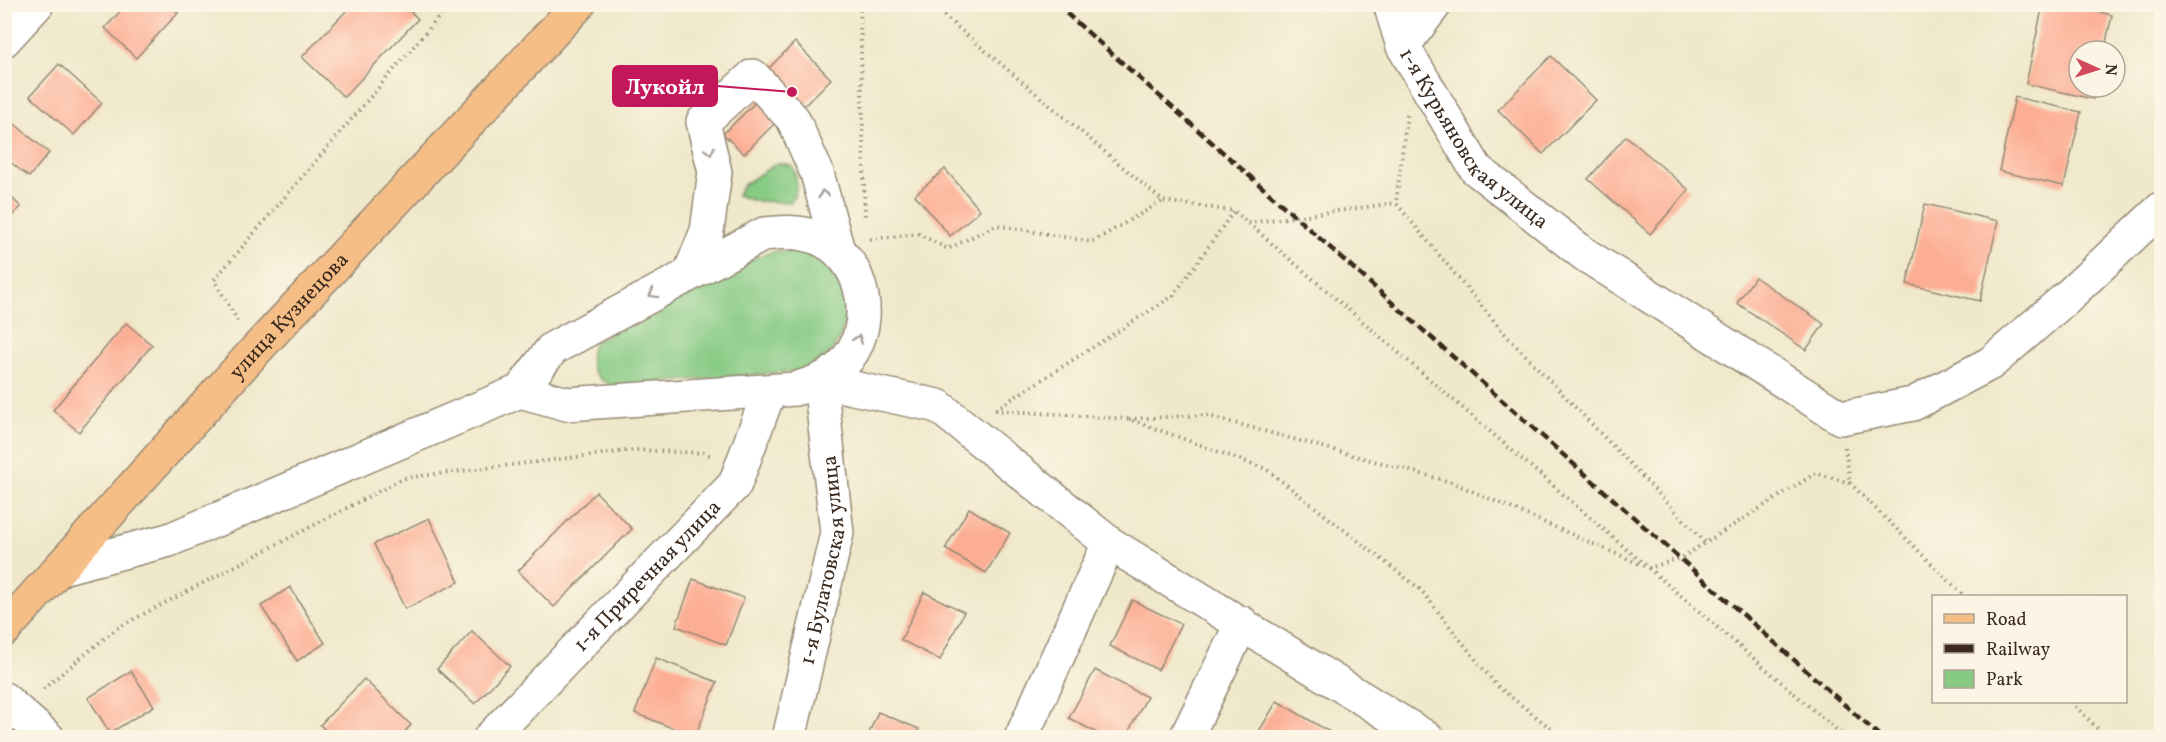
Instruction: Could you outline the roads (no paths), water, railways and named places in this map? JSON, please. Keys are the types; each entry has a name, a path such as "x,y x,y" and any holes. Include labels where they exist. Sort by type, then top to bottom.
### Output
{"main road":[{"name":"улица Кузнецова","path":"4,630 255,351 579,4"}],"street":[{"path":"4,40 37,4"},
{"name":"1-я Курьяновская улица","path":"1390,4 1408,54 1476,169 1584,254 1841,418 1913,404 1990,363 2065,299 2162,208"},
{"path":"1408,54 1435,4"},
{"path":"520,391 567,404 795,389 820,381 841,366 856,346 863,313 863,296 853,254 794,119 753,76 703,122 715,171 707,231 690,273"},
{"path":"61,568 169,540 520,391 552,349 765,234 790,231 816,237 853,254"},
{"path":"820,381 938,406 1109,543 1242,623 1384,726 1427,738"},
{"name":"1-я Булатовская улица","path":"789,738 837,533 820,381"},
{"name":"1-я Приречная улица","path":"490,738 735,483 769,392"},
{"path":"815,738 837,533"},
{"path":"1021,738 1109,543"},
{"path":"1186,738 1242,623"},
{"path":"11,704 48,738"}],"railway":[{"path":"1056,4 1882,738"}],"place":[{"name":"Лукойл","path":"792,92"}]}
